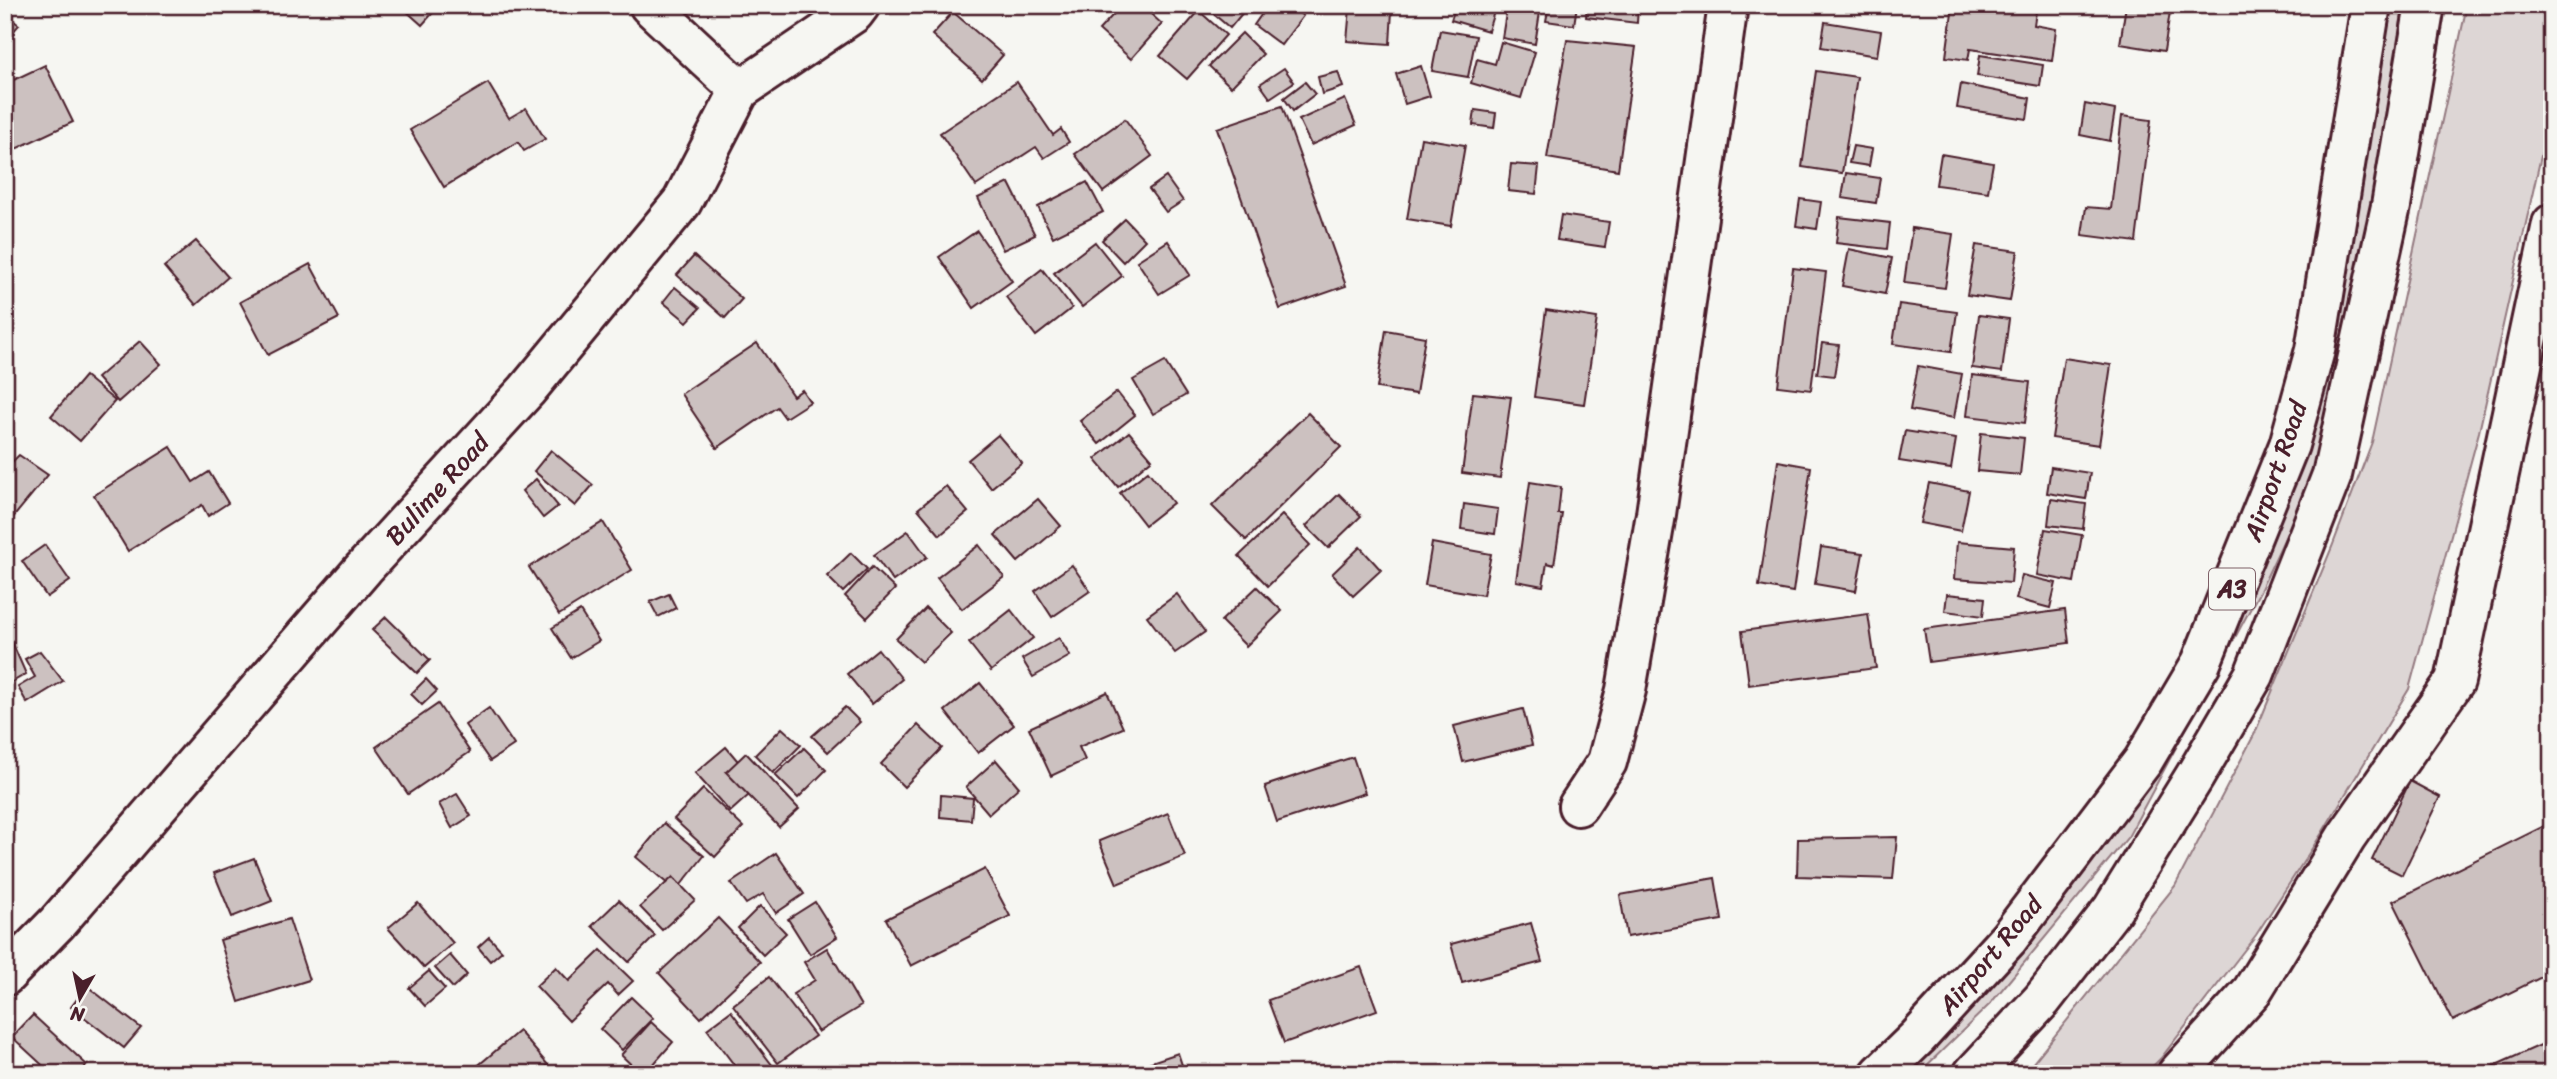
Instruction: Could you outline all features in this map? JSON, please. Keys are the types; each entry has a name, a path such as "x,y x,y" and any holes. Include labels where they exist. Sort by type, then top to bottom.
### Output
{"main road":[{"path":"649,5 740,90"},
{"name":"Bulime Road","path":"5,976 57,923 365,568 544,369 682,202 740,90 854,13 860,5"},
{"path":"1578,806 1607,762 1626,690 1656,514 1728,5"},
{"name":"Airport Road","path":"1880,1074 1918,1037 2008,939 2143,761 2201,663 2289,445 2315,350 2371,5"},
{"name":"Airport Road","path":"1973,1074 2042,1000 2112,910 2254,675 2332,475 2391,206 2425,5"},
{"path":"2177,1074 2252,991 2346,838 2455,681 2552,224"}],"shaded area":[{"path":"2380,5 2403,5 2369,256 2319,465 2260,591 2128,837 1990,1004 1918,1074 1901,1074 2078,871 2278,484"},
{"path":"2467,5 2552,5 2552,107 2479,432 2409,689 2322,833 2256,935 2161,1058 2145,1074 2024,1074 2175,886 2255,733 2372,442"}],"building":[{"path":"405,5 440,5 422,25 403,8"},
{"path":"1122,5 1141,5 1162,24 1131,59 1099,30"},
{"path":"1203,5 1249,5 1230,28"},
{"path":"1268,5 1289,5 1303,16 1281,45 1254,25"},
{"path":"1456,5 1496,5 1488,31 1451,20"},
{"path":"1549,5 1577,5 1574,25 1546,21"},
{"path":"1587,5 1638,5 1637,23 1586,17"},
{"path":"1840,5 1888,5 1887,11"},
{"path":"1953,5 2037,5 2034,25 2056,29 2052,61 1970,49 1968,60 1946,57"},
{"path":"2126,5 2171,5 2164,51 2120,44"},
{"path":"1507,7 1540,12 1535,44 1502,38"},
{"path":"1350,8 1392,11 1390,44 1347,41"},
{"path":"1199,11 1226,35 1187,79 1160,56"},
{"path":"953,12 1003,55 982,79 932,35"},
{"path":"5,14 19,25 5,41"},
{"path":"1825,22 1881,31 1877,56 1821,47"},
{"path":"1440,30 1476,36 1468,77 1432,71"},
{"path":"1242,33 1263,54 1231,87 1209,66"},
{"path":"1567,40 1636,47 1618,170 1547,158"},
{"path":"1501,42 1535,52 1521,98 1471,83 1477,59 1495,64"},
{"path":"1980,55 2043,65 2040,86 1977,76"},
{"path":"45,65 73,122 5,154 5,84"},
{"path":"1421,66 1430,96 1405,104 1396,74"},
{"path":"1284,68 1294,82 1270,98 1260,84"},
{"path":"1816,71 1857,77 1842,173 1802,167"},
{"path":"1338,72 1343,87 1322,94 1318,77"},
{"path":"1017,82 1053,135 1061,129 1069,142 1044,158 1036,147 976,186 940,133"},
{"path":"1305,82 1315,94 1293,111 1284,98"},
{"path":"488,83 509,118 526,108 545,139 524,151 518,142 444,187 410,130"},
{"path":"1961,84 2030,98 2027,119 1957,108"},
{"path":"1345,99 1356,125 1311,145 1299,120"},
{"path":"2085,104 2115,110 2110,141 2080,135"},
{"path":"1282,106 1346,286 1280,309 1217,128"},
{"path":"1475,110 1496,113 1494,128 1473,125"},
{"path":"2122,116 2151,120 2136,242 2082,235 2086,207 2111,209"},
{"path":"1125,119 1152,156 1103,192 1075,154"},
{"path":"1421,138 1465,145 1451,226 1407,219"},
{"path":"1853,146 1872,149 1869,166 1849,163"},
{"path":"1941,154 1993,163 1988,192 1936,185"},
{"path":"1511,164 1539,166 1536,194 1508,191"},
{"path":"1846,173 1880,178 1876,203 1842,198"},
{"path":"1166,177 1183,201 1166,212 1149,189"},
{"path":"1087,182 1103,212 1053,237 1038,207"},
{"path":"1009,183 1035,235 1003,250 978,198"},
{"path":"1800,199 1821,202 1817,229 1796,226"},
{"path":"1561,215 1609,222 1605,247 1557,240"},
{"path":"1839,217 1890,223 1887,249 1836,243"},
{"path":"1125,219 1145,240 1123,262 1102,240"},
{"path":"1912,228 1953,234 1945,288 1904,283"},
{"path":"977,231 1012,281 974,308 939,257"},
{"path":"196,241 228,277 196,305 164,267"},
{"path":"1168,241 1190,275 1159,294 1137,261"},
{"path":"1095,242 1122,276 1082,307 1054,273"},
{"path":"1976,245 2018,251 2010,301 1967,295"},
{"path":"1849,249 1892,258 1885,294 1842,286"},
{"path":"694,256 742,299 725,318 677,275"},
{"path":"310,264 339,318 268,355 240,302"},
{"path":"1793,268 1826,272 1811,390 1778,386"},
{"path":"1042,269 1072,308 1036,336 1006,297"},
{"path":"675,287 700,308 687,322 663,302"},
{"path":"1899,304 1957,312 1951,352 1893,344"},
{"path":"1546,310 1597,318 1584,404 1534,397"},
{"path":"1979,315 2009,319 2002,372 1972,368"},
{"path":"1386,330 1425,337 1416,394 1377,388"},
{"path":"140,341 161,364 118,402 97,378"},
{"path":"757,343 793,396 802,390 810,402 785,418 777,407 717,448 681,394"},
{"path":"1822,343 1839,345 1834,376 1817,374"},
{"path":"2064,358 2111,365 2099,445 2052,438"},
{"path":"1165,362 1186,395 1153,414 1133,380"},
{"path":"1918,366 1962,374 1954,418 1910,410"},
{"path":"1972,375 2030,382 2025,423 1967,416"},
{"path":"85,376 115,401 80,441 51,416"},
{"path":"1117,392 1135,415 1099,444 1080,421"},
{"path":"1473,393 1511,397 1500,478 1462,473"},
{"path":"1308,413 1341,447 1246,540 1212,506"},
{"path":"1905,431 1956,439 1951,469 1899,461"},
{"path":"1129,432 1152,459 1118,487 1095,459"},
{"path":"1981,433 2024,438 2020,475 1977,471"},
{"path":"998,435 1022,463 991,488 968,460"},
{"path":"171,447 193,482 209,472 228,503 208,516 202,505 128,551 94,495"},
{"path":"551,450 593,485 575,506 534,471"},
{"path":"19,455 48,475 11,520 5,515 5,469"},
{"path":"1778,461 1811,467 1793,592 1759,586"},
{"path":"2051,467 2090,473 2086,499 2047,493"},
{"path":"1148,471 1173,503 1145,525 1120,493"},
{"path":"536,479 558,506 543,518 522,491"},
{"path":"1530,482 1561,487 1558,514 1562,514 1554,565 1547,563 1543,586 1516,581"},
{"path":"1929,483 1969,491 1961,531 1920,523"},
{"path":"946,486 968,512 940,535 918,509"},
{"path":"1339,494 1361,516 1328,548 1306,526"},
{"path":"1038,499 1061,526 1018,562 995,535"},
{"path":"2051,499 2086,504 2083,529 2048,525"},
{"path":"1464,504 1498,509 1495,534 1461,529"},
{"path":"1282,515 1310,545 1268,586 1239,556"},
{"path":"603,522 632,570 559,615 529,567"},
{"path":"2045,529 2082,535 2074,582 2037,575"},
{"path":"908,531 927,557 893,581 874,555"},
{"path":"1957,542 2014,547 2011,583 1954,579"},
{"path":"1432,543 1491,554 1483,595 1425,585"},
{"path":"45,545 70,581 47,597 22,561"},
{"path":"979,545 1004,577 962,609 937,578"},
{"path":"1360,547 1381,570 1353,596 1332,574"},
{"path":"1821,547 1863,553 1856,591 1815,584"},
{"path":"851,553 867,569 843,592 827,576"},
{"path":"1072,565 1090,591 1052,617 1035,591"},
{"path":"872,567 895,589 867,618 845,596"},
{"path":"2022,575 2056,583 2050,608 2016,599"},
{"path":"1257,587 1282,611 1246,646 1221,621"},
{"path":"669,594 676,608 658,617 650,602"},
{"path":"1177,594 1205,632 1175,653 1147,616"},
{"path":"1947,594 1985,598 1983,616 1945,611"},
{"path":"926,608 951,633 921,662 896,639"},
{"path":"1011,610 1033,638 991,671 969,643"},
{"path":"2065,610 2069,643 1929,662 1924,629"},
{"path":"580,611 599,641 571,658 552,628"},
{"path":"1868,614 1876,668 1749,685 1742,631"},
{"path":"386,617 430,660 417,673 372,630"},
{"path":"8,633 26,674 5,686 5,635"},
{"path":"1059,638 1070,656 1033,677 1022,659"},
{"path":"878,649 902,679 872,704 847,674"},
{"path":"40,651 63,681 27,703 18,687 35,677 25,659"},
{"path":"426,679 437,691 422,705 411,694"},
{"path":"980,683 1014,725 978,753 945,711"},
{"path":"1107,692 1123,728 1079,747 1085,760 1051,776 1029,728"},
{"path":"438,704 470,752 408,794 376,747"},
{"path":"845,707 860,722 828,752 812,736"},
{"path":"489,708 514,745 490,761 465,725"},
{"path":"1523,709 1532,745 1463,762 1454,726"},
{"path":"918,725 942,748 904,787 881,764"},
{"path":"782,728 801,745 773,773 755,755"},
{"path":"726,747 759,786 730,812 695,773"},
{"path":"804,748 826,770 798,798 775,775"},
{"path":"746,753 799,809 779,827 726,772"},
{"path":"1353,757 1365,793 1277,822 1265,786"},
{"path":"996,760 1019,787 989,814 966,787"},
{"path":"2410,781 2440,797 2402,875 2372,860"},
{"path":"703,789 743,827 715,857 674,819"},
{"path":"457,794 471,816 452,828 439,804"},
{"path":"941,795 973,798 971,820 940,817"},
{"path":"1168,813 1185,856 1117,884 1099,841"},
{"path":"2552,822 2552,972 2453,1021 2393,901"},
{"path":"664,823 704,856 676,891 636,857"},
{"path":"1897,837 1893,879 1797,876 1798,839"},
{"path":"776,853 804,894 776,913 763,894 746,904 731,883"},
{"path":"254,858 272,901 232,917 214,873"},
{"path":"985,869 1010,916 911,966 886,919"},
{"path":"673,877 695,900 662,930 640,907"},
{"path":"1715,878 1722,920 1627,937 1620,895"},
{"path":"619,900 655,936 629,962 592,926"},
{"path":"815,902 837,937 810,954 788,919"},
{"path":"418,903 453,943 424,968 388,928"},
{"path":"760,906 786,933 763,955 738,928"},
{"path":"718,918 760,962 701,1018 659,973"},
{"path":"289,919 309,980 239,1002 220,940"},
{"path":"1531,923 1542,962 1462,983 1451,944"},
{"path":"489,937 502,951 490,961 478,947"},
{"path":"827,948 861,1006 818,1032 793,994 815,980 804,962"},
{"path":"601,950 633,981 618,995 608,984 569,1021 536,986 556,967 569,981"},
{"path":"450,955 467,975 453,988 435,968"},
{"path":"1361,967 1377,1010 1284,1043 1268,1000"},
{"path":"429,971 445,989 425,1006 409,988"},
{"path":"769,977 815,1036 778,1063 733,1005"},
{"path":"87,986 141,1028 124,1048 71,1007"},
{"path":"631,997 653,1018 622,1050 600,1029"},
{"path":"731,1011 776,1070 771,1074 741,1074 707,1029"},
{"path":"33,1015 87,1065 79,1074 52,1074 12,1037"},
{"path":"651,1022 673,1042 645,1074 641,1074 621,1055"},
{"path":"519,1031 548,1065 538,1074 468,1074"},
{"path":"2552,1040 2552,1074 2478,1073"},
{"path":"1178,1053 1185,1074 1116,1074"},
{"path":"154,1065 160,1074 141,1074"}]}
